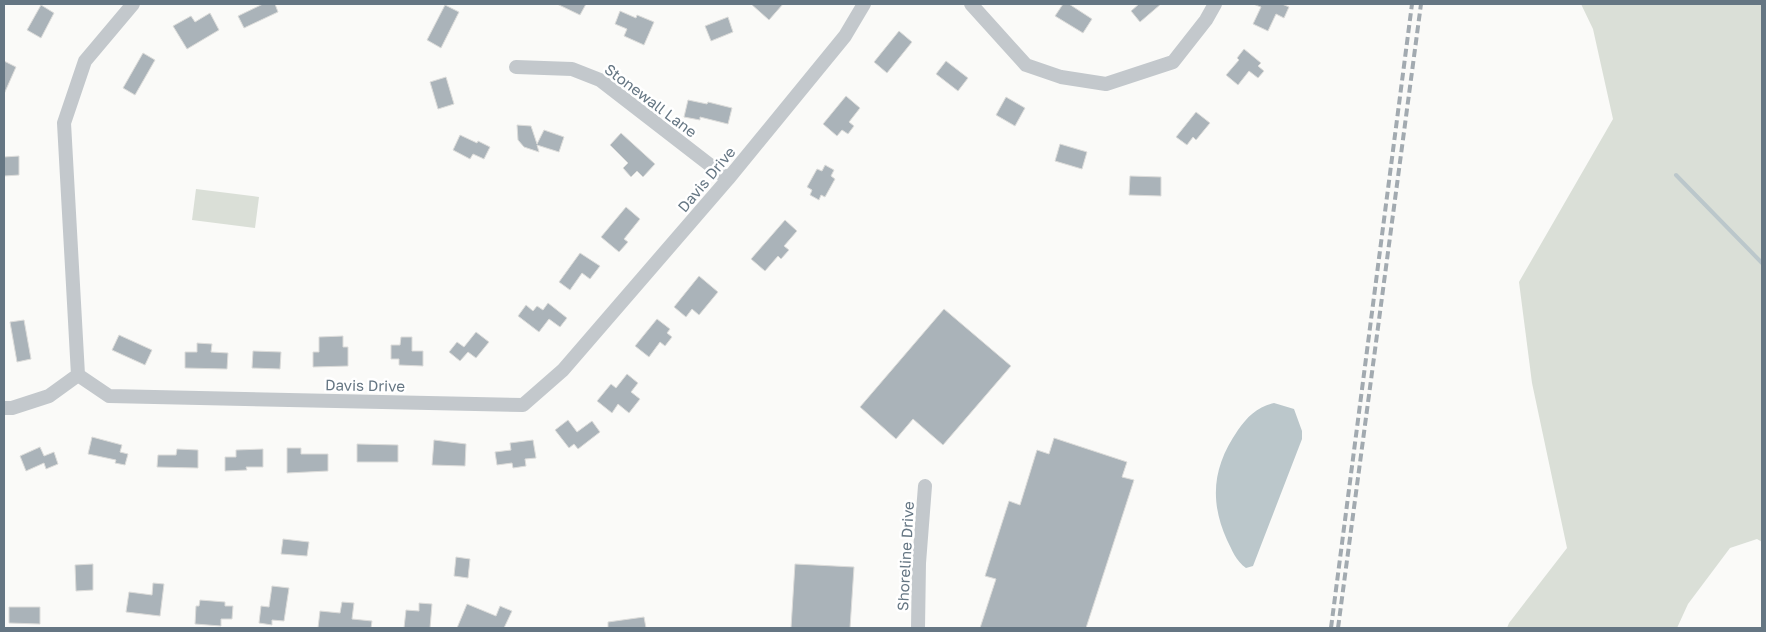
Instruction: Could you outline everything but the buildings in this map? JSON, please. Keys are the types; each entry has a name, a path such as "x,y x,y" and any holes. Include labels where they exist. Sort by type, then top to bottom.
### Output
{"street":[{"path":"4,408 12,408 49,396 78,375 64,124 85,61 133,4"},
{"name":"Davis Drive","path":"78,375 108,396 522,405 564,370 728,179 845,36 864,4"},
{"path":"971,4 1026,65 1061,78 1106,84 1172,62 1206,20 1215,4"},
{"name":"Stonewall Lane","path":"516,67 572,69 600,80 728,179"},
{"name":"Shoreline Drive","path":"918,628 919,563 926,486"}],"shaded area":[{"path":"1581,4 1762,4 1762,542 1757,539 1730,548 1688,604 1677,628 1507,628 1567,548 1532,383 1519,282 1613,119 1593,29"},
{"path":"196,189 259,197 255,228 192,220"},
{"path":"1274,403 1294,409 1302,431 1302,439 1253,566 1246,568 1235,555 1221,525 1216,497 1216,484 1223,457 1238,430 1253,413 1268,404"}],"waterway":[{"path":"1676,175 1762,263"}],"railway":[{"path":"1331,628 1412,4"},
{"path":"1338,628 1421,4"}]}
